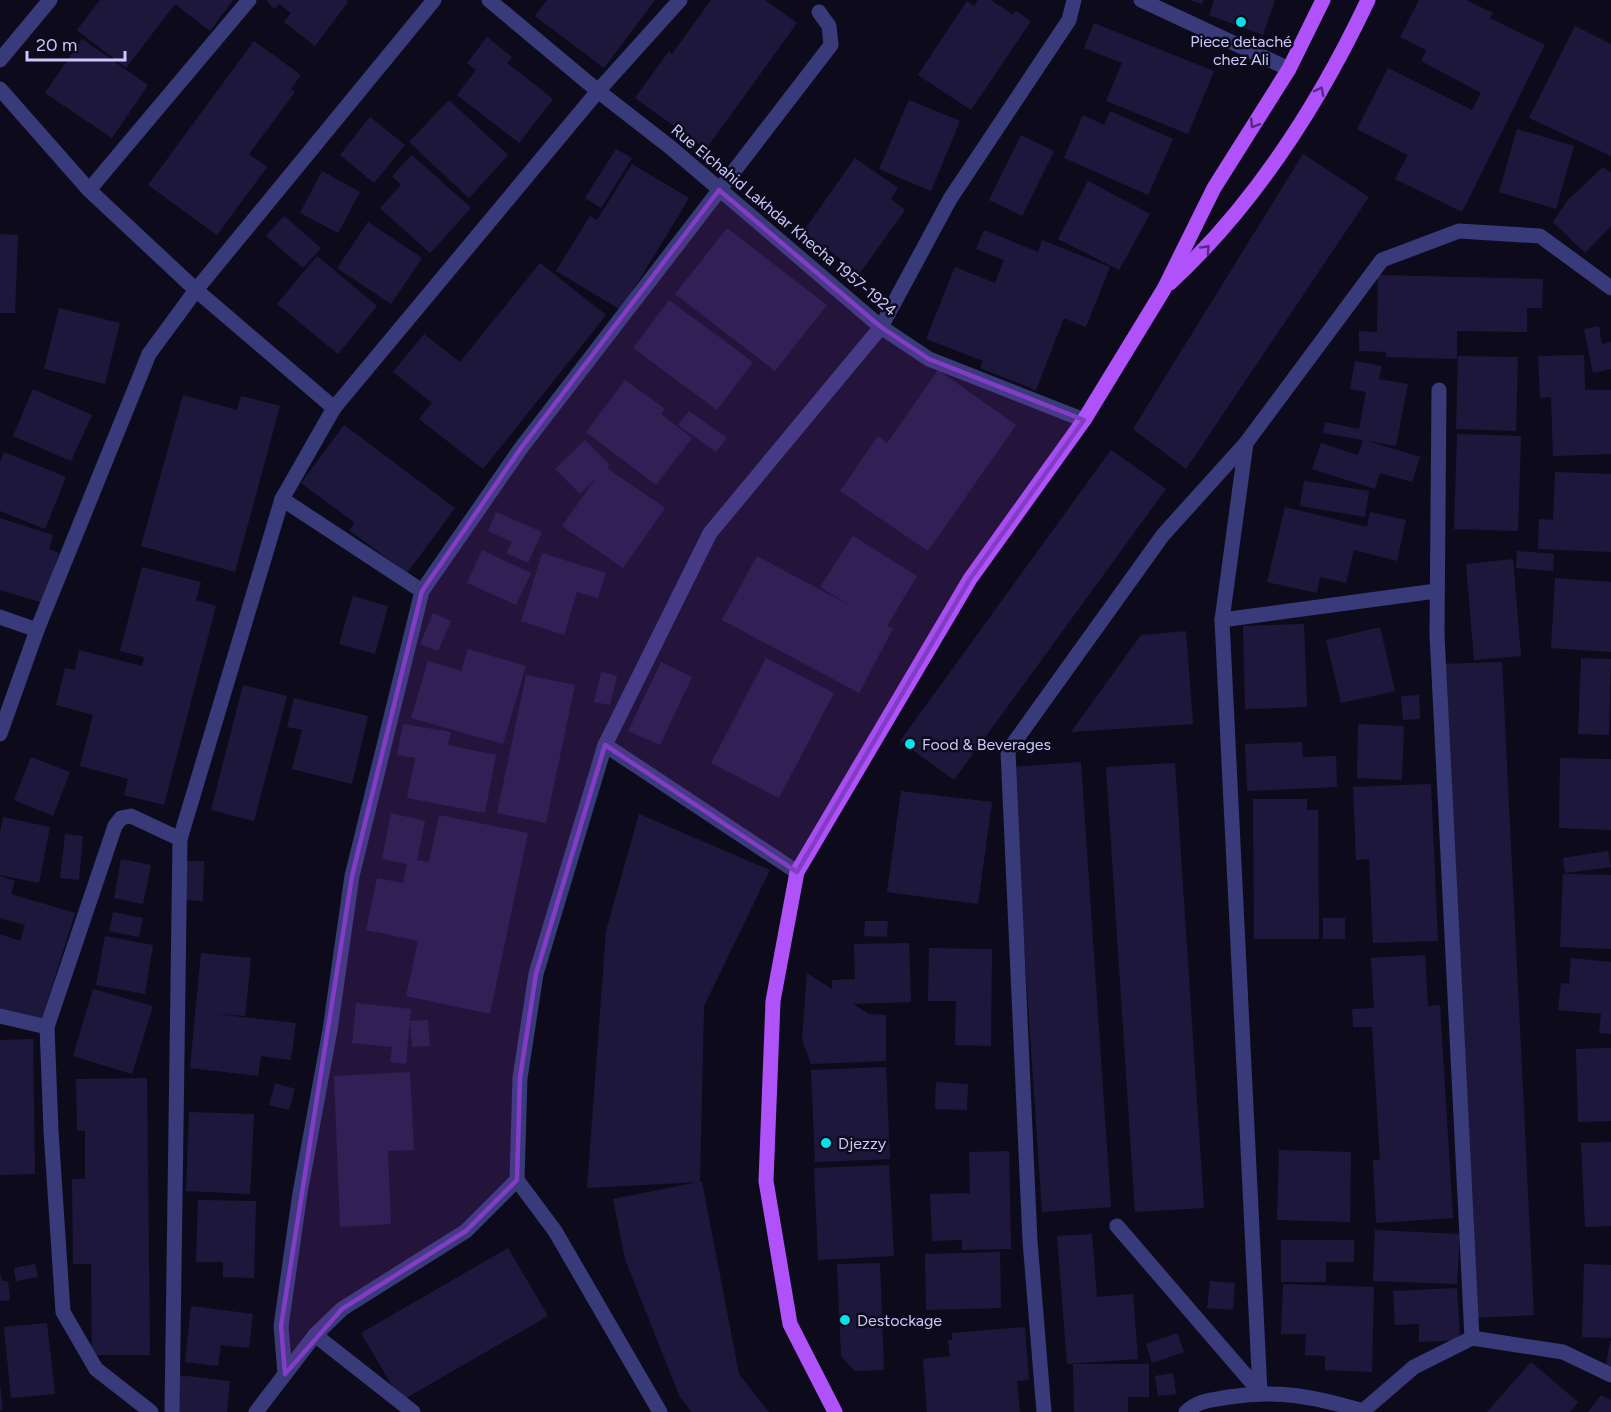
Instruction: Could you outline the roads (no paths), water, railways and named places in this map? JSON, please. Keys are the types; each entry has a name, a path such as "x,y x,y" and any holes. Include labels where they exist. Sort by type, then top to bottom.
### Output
{"main road":[{"path":"835,1412 790,1324 766,1181 773,1001 797,872 970,579 1083,420 1164,289 1214,188 1289,69 1323,0"},
{"path":"1164,289 1205,251 1244,207 1314,102 1368,0"}],"street":[{"path":"0,60 50,0"},
{"path":"89,190 249,0"},
{"path":"0,734 37,630 149,354 196,290 434,0"},
{"name":"Rue Elchahid Lakhdar Khecha 1957-1924","path":"489,0 598,92 670,147 881,327 929,359 1083,420"},
{"path":"172,1412 180,839 282,500 334,408 598,92 680,0"},
{"path":"660,1412 555,1232 517,1180 520,1078 536,974 605,745 710,533 881,327 950,199 1069,20 1074,0"},
{"path":"1141,0 1289,69"},
{"path":"285,1374 280,1326 300,1194 330,1030 352,876 422,591 521,448 831,45 829,26 819,12"},
{"path":"0,89 89,190 196,290 334,408"},
{"path":"1044,1412 1030,1241 1008,751 1162,535 1246,443 1382,260 1459,231 1540,237 1611,288"},
{"path":"1439,390 1436,591 1472,1338"},
{"path":"1246,443 1222,620 1260,1392"},
{"path":"282,500 422,591"},
{"path":"1222,620 1436,591"},
{"path":"0,617 37,630"},
{"path":"605,745 797,872"},
{"path":"151,1412 96,1369 63,1312 47,1027 115,826 121,818 131,816 180,839"},
{"path":"0,1016 47,1027"},
{"path":"256,1412 315,1335 342,1309 466,1231 517,1180"},
{"path":"1117,1226 1260,1392"},
{"path":"315,1335 413,1412"},
{"path":"1186,1412 1198,1402 1260,1392 1314,1396 1363,1412 1414,1367 1472,1338 1563,1352 1611,1375"}],"place":[{"name":"Piece detaché chez Ali","path":"1241,22"},
{"name":"Food & Beverages","path":"910,744"},
{"name":"Djezzy","path":"826,1143"},
{"name":"Destockage","path":"845,1320"}]}
